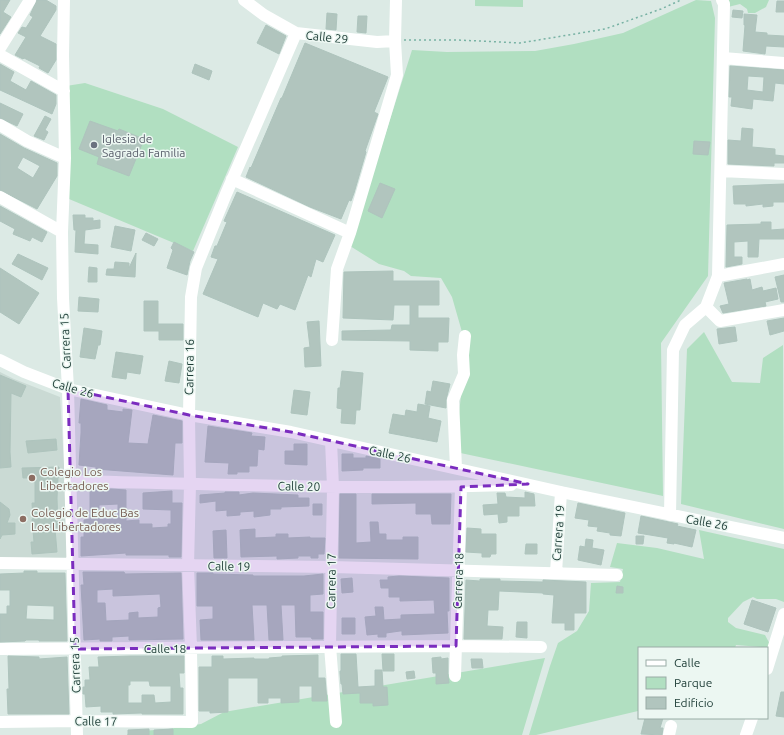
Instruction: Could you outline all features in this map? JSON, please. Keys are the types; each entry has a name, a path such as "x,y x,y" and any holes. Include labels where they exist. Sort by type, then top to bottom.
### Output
{"street":[{"path":"0,48 30,0"},
{"name":"Carrera 15","path":"64,0 65,158 62,232 63,298 68,389 77,735"},
{"name":"Calle 29","path":"244,0 264,15 296,33 377,42 395,40"},
{"path":"332,340 337,269 350,233 397,75 395,40 396,0"},
{"path":"670,515 672,350 685,325 706,307 718,276 724,4 722,0"},
{"name":"Carrera 16","path":"192,722 188,566 191,297 196,268 232,179 296,33"},
{"path":"0,55 64,91"},
{"path":"723,58 784,63"},
{"path":"0,125 65,158"},
{"path":"721,171 784,174"},
{"path":"232,179 350,233"},
{"path":"0,197 62,232"},
{"path":"718,276 784,264"},
{"path":"706,307 720,321 784,310"},
{"path":"456,468 453,400 464,374 463,355 465,336"},
{"name":"Calle 26","path":"0,360 24,372 68,389 189,415 291,432 561,492 784,538"},
{"name":"Carrera 17","path":"331,441 333,487 330,646 336,722"},
{"name":"Calle 20","path":"70,481 333,487 460,487 528,484"},
{"name":"Carrera 18","path":"455,676 460,487"},
{"name":"Carrera 19","path":"556,574 561,492"},
{"name":"Calle 19","path":"0,563 458,570 616,575"},
{"path":"768,666 784,614"},
{"name":"Calle 18","path":"0,649 330,646 542,647"},
{"path":"746,735 752,719"},
{"name":"Calle 17","path":"0,722 192,722"}],"path":[{"path":"395,40 458,40 520,43 605,28 661,9 681,0"}],"highlighted area":[{"path":"68,389 189,415 291,432 528,484 461,487 456,646 75,649"}],"shaded area":[{"name":"Colegio Los Libertadores","path":"0,372 60,397 70,560 0,558"}],"green space":[{"path":"475,0 523,0 523,7 475,6"},
{"path":"696,0 711,1 715,18 708,276 661,343 663,496 451,451 458,424 466,346 452,297 441,278 411,276 404,271 379,264 350,246 412,50 447,52 535,51 623,33"},
{"path":"723,0 769,0 766,7 755,13 748,13 747,9 740,4 728,7"},
{"path":"85,83 163,109 238,147 193,251 69,199 66,86"},
{"path":"704,332 732,382 760,383 763,358 783,345 784,529 681,504 687,349"},
{"path":"699,530 784,549 784,602 776,599 757,599 753,597 743,602 728,618 728,622 736,628 765,635 772,648 736,645 735,647 638,647 638,711 536,735 529,735 558,643 577,631 589,611 591,583 620,582 623,569 610,567 617,543 657,548 704,559"},
{"path":"545,658 522,735 127,735 129,732 168,729 201,724 224,712"}],"building":[{"path":"0,0 10,0 3,12 11,17 0,34"},
{"path":"37,0 46,0 56,6 56,10 40,36 56,44 56,60 48,73 39,68 40,66 15,55 26,37 18,33 22,27 26,28 33,17 30,15"},
{"path":"777,1 784,1 784,12 776,12"},
{"path":"733,10 743,11 742,18 732,17"},
{"path":"327,13 337,14 336,30 326,29"},
{"path":"744,14 757,15 755,32 767,33 767,35 784,36 784,47 766,46 765,54 743,51 745,25"},
{"path":"358,16 367,16 366,33 357,32"},
{"path":"266,25 286,36 279,54 257,43"},
{"path":"305,43 388,77 374,112 378,114 365,151 366,152 354,193 351,201 349,200 341,219 310,207 246,177"},
{"path":"0,64 14,72 10,81 26,90 31,81 56,95 56,104 52,114 0,90"},
{"path":"195,64 212,71 209,80 192,73"},
{"path":"730,66 784,70 784,84 775,83 773,101 753,99 752,109 731,106 732,97 729,97","holes":["748,76 764,77 763,92 747,90"]},
{"path":"0,103 23,114 17,126 0,118"},
{"path":"45,116 51,119 45,130 48,132 44,140 34,136"},
{"name":"Iglesia de Sagrada Familia","path":"90,121 118,131 119,129 144,139 129,176 97,164 99,157 79,149"},
{"path":"742,128 753,129 752,147 775,149 775,155 784,156 784,163 774,163 774,166 728,164 728,140 741,141"},
{"path":"0,134 24,148 57,163 57,176 37,209 0,190","holes":["23,157 40,166 33,178 17,168"]},
{"path":"694,141 710,142 708,155 693,154"},
{"path":"380,183 395,189 382,218 368,211"},
{"path":"784,184 784,202 773,202 773,206 763,207 763,204 746,206 746,204 734,204 733,186"},
{"path":"237,192 335,235 323,262 316,259 311,277 308,275 295,310 280,304 277,309 263,303 258,317 203,294 218,259 211,257 227,222 224,221"},
{"path":"0,206 47,232 42,242 32,237 30,241 13,234 15,229 0,221"},
{"path":"73,215 85,215 85,218 93,218 93,221 100,220 100,228 85,230 84,244 98,245 98,254 75,252 76,230 74,230"},
{"path":"761,222 771,222 771,230 784,229 784,239 759,239 758,257 748,257 748,241 734,242 734,257 742,257 742,264 726,267 727,225 761,224"},
{"path":"115,226 135,230 131,251 111,247"},
{"path":"146,233 158,239 154,246 142,240"},
{"path":"174,242 194,252 190,261 187,275 167,268 173,250 171,248"},
{"path":"136,253 135,277 106,275 107,269 114,269 115,262 129,263 129,268"},
{"path":"18,254 48,268 42,280 12,264"},
{"path":"89,267 97,268 97,282 88,282"},
{"path":"0,268 39,293 19,324 0,312"},
{"path":"393,271 393,281 439,281 439,305 418,305 418,318 449,318 448,342 438,342 438,351 410,350 410,341 342,340 342,331 391,330 392,325 410,325 410,305 394,305 393,320 343,318 344,272"},
{"path":"784,275 784,302 781,302 775,277"},
{"path":"750,279 752,290 762,287 763,291 776,288 778,299 765,302 766,306 723,313 720,306 729,304 724,283"},
{"path":"79,297 99,299 98,312 78,311"},
{"path":"144,301 158,301 158,324 183,324 183,340 159,340 159,331 144,331"},
{"path":"784,318 784,331 770,335 767,321"},
{"path":"319,321 321,366 305,367 304,348 310,347 307,322"},
{"path":"735,327 737,341 719,344 717,329"},
{"path":"84,328 102,331 100,345 98,345 95,359 80,357"},
{"path":"116,352 143,356 140,374 127,372 126,379 112,377"},
{"path":"169,361 182,364 179,383 165,381"},
{"path":"342,371 363,373 360,410 356,410 355,424 341,423 342,409 337,408 338,388 340,388"},
{"path":"0,375 26,386 21,397 11,393 11,467 0,468"},
{"path":"433,381 450,384 446,400 446,408 425,404 427,391 431,392"},
{"path":"294,390 310,392 307,415 291,413"},
{"path":"81,399 107,405 107,410 123,412 123,409 132,410 128,443 148,444 153,415 182,421 182,443 175,443 173,475 96,469 96,467 79,465 81,423 79,423"},
{"path":"418,404 430,406 428,418 441,421 437,442 389,433 393,414 405,416 406,410 417,412"},
{"path":"208,426 252,433 251,436 265,437 264,450 258,449 257,466 249,466 249,472 228,474 229,463 205,462"},
{"path":"56,439 57,450 28,453 26,441"},
{"path":"294,444 307,444 307,465 285,464 285,451 294,451"},
{"path":"342,454 353,454 353,458 366,458 366,456 380,459 380,468 363,468 363,470 342,471"},
{"path":"59,467 60,477 58,477 57,498 58,529 55,529 57,552 32,554 31,542 34,542 32,503 35,503 35,478 23,478 22,468"},
{"path":"111,489 126,490 126,521 139,520 139,524 152,524 152,528 168,527 168,524 171,524 171,510 143,509 143,493 172,491 172,503 182,503 181,557 169,557 169,555 126,555 126,553 81,556 81,537 84,537 84,520 90,519 90,491","holes":["118,504 118,519 99,519 99,505"]},
{"path":"239,492 239,495 253,493 298,495 298,498 309,498 309,506 270,509 270,515 254,517 254,511 240,512 240,515 227,516 227,510 216,511 216,501 200,503 200,495"},
{"path":"525,492 534,494 535,506 519,506 519,516 507,516 507,522 499,523 498,514 484,515 483,505 498,504 497,493 505,493 506,497 525,498"},
{"path":"340,494 356,494 356,543 371,542 370,522 378,522 379,534 386,534 386,540 403,540 403,537 418,537 418,559 339,558"},
{"path":"372,494 451,494 450,524 432,524 431,514 416,514 416,503 372,504"},
{"path":"0,502 9,509 10,515 7,523 15,523 15,534 2,535 0,539"},
{"path":"578,503 625,513 621,536 610,535 610,533 597,531 598,527 588,526 589,520 575,518"},
{"path":"313,504 322,504 322,515 313,515"},
{"path":"641,516 678,524 677,526 696,530 692,547 667,543 668,538 638,533"},
{"path":"467,528 481,529 481,534 496,534 496,554 491,554 490,557 482,557 482,553 466,552"},
{"path":"255,529 255,538 276,537 276,534 288,534 288,538 325,538 324,554 318,554 318,558 311,558 311,556 277,559 277,556 241,557 240,530"},
{"path":"226,530 227,558 214,558 213,531"},
{"path":"636,536 644,536 643,544 636,544"},
{"path":"586,539 593,540 592,548 604,550 601,565 578,560 580,546 585,547"},
{"path":"526,544 537,544 537,554 525,554"},
{"path":"24,571 37,571 37,573 65,573 67,641 26,640 0,642 0,614 7,614 7,606 10,606 10,590 0,590 0,574 24,573","holes":["27,605 54,606 54,620 26,619"]},
{"path":"83,572 124,572 125,574 181,573 183,639 129,640 129,636 112,637 112,641 100,641 100,639 84,640 81,585 84,585","holes":["113,589 113,596 160,594 161,607 158,608 158,617 138,618 138,612 129,613 129,620 106,621 105,603 97,603 97,590"]},
{"path":"197,573 253,576 304,576 323,574 323,594 310,595 310,612 323,612 323,639 296,637 295,605 281,605 283,640 269,640 267,605 252,605 254,640 201,640 200,620 213,619 213,606 197,606"},
{"path":"388,577 449,578 449,611 447,611 448,633 402,635 402,631 400,631 386,633 386,637 378,637 378,634 367,635 365,617 376,616 375,607 383,607 384,620 401,619 401,615 435,614 434,600 400,601 400,597 389,597 389,588 381,588 380,580 388,580"},
{"path":"352,578 353,592 342,593 341,579"},
{"path":"480,579 500,579 500,581 543,582 543,580 586,582 586,613 574,613 574,630 565,630 565,623 552,623 554,595 499,591 498,610 488,610 487,626 503,627 502,639 464,639 466,580 480,581"},
{"path":"617,586 623,587 623,593 616,593"},
{"path":"752,600 776,608 768,632 744,624"},
{"path":"342,618 355,618 355,634 342,634"},
{"path":"517,622 527,622 527,638 516,637"},
{"path":"341,654 356,654 358,687 375,686 375,670 382,670 383,687 387,687 388,705 373,706 373,703 360,703 360,693 343,694 340,673"},
{"path":"382,654 394,654 394,671 383,671"},
{"path":"318,655 318,678 325,678 327,701 312,701 312,686 299,686 299,702 281,703 281,698 268,698 268,703 258,703 258,678 228,678 228,712 210,713 210,711 199,711 199,667 212,667 212,656 223,656 223,659 269,659 282,656"},
{"path":"8,656 39,657 39,659 67,657 69,714 8,714"},
{"path":"184,656 184,673 179,673 180,688 183,688 183,714 113,714 113,712 101,712 101,706 86,707 83,687 85,687 85,680 90,680 89,667 99,667 98,657","holes":["130,681 149,681 150,686 171,686 171,702 155,703 154,695 142,695 142,703 128,703 128,685 130,685"]},
{"path":"441,657 441,659 448,658 449,683 436,684 436,673 433,673 432,658"},
{"path":"471,659 482,659 483,668 472,668"},
{"path":"414,671 415,678 407,679 406,672"},
{"path":"781,692 784,692 784,717 776,716"},
{"path":"645,719 663,719 660,728 663,728 662,735 641,734"},
{"path":"149,729 149,735 128,735 128,730"},
{"path":"173,729 173,735 154,735 154,730"}],"place":[{"name":"Iglesia de Sagrada Familia","path":"94,145"},
{"name":"Colegio Los Libertadores","path":"32,478"},
{"name":"Colegio de Educ Bas Los Libertadores","path":"23,519"}]}
